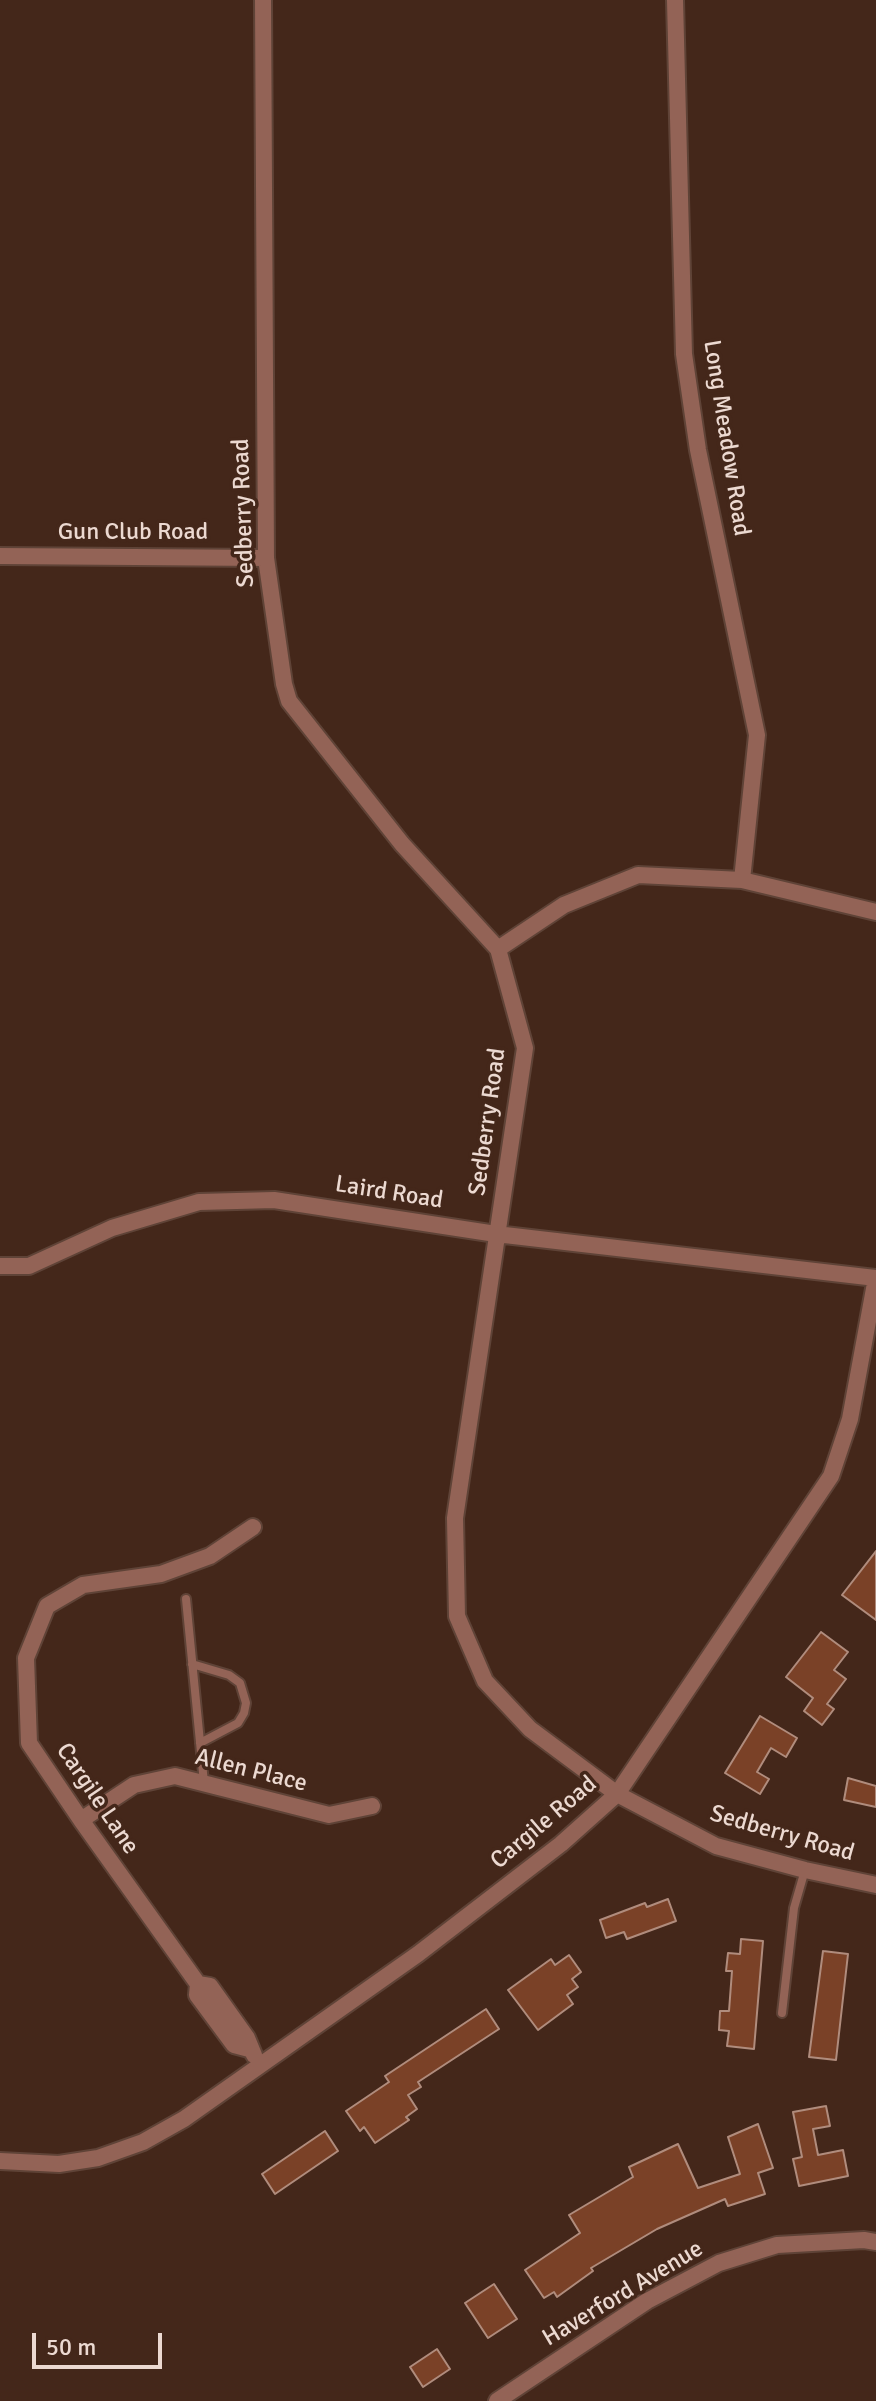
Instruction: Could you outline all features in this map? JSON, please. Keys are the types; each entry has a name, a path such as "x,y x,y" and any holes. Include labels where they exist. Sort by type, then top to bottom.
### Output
{"street":[{"name":"Sedberry Road","path":"263,0 266,558 284,684 289,701 402,844 498,949 525,1048 455,1518 457,1616 485,1681 530,1729 617,1794 716,1846 876,1885"},
{"name":"Long Meadow Road","path":"675,0 684,354 698,450 757,735 742,880"},
{"name":"Gun Club Road","path":"0,556 266,558"},
{"path":"498,949 564,905 638,875 742,880 876,912"},
{"name":"Laird Road","path":"0,1266 29,1266 112,1228 199,1202 274,1200 496,1234 876,1278"},
{"name":"Cargile Road","path":"0,2161 59,2164 98,2158 143,2142 184,2119 262,2067 442,1936 561,1844 617,1794 831,1476 850,1419 876,1278"},
{"name":"Cargile Lane","path":"253,1527 210,1556 161,1574 83,1585 47,1606 26,1658 29,1743 198,1984 210,1986 247,2038 249,2049 262,2067"},
{"name":"Allen Place","path":"81,1820 134,1785 175,1776 329,1815 372,1806"},
{"name":"Haverford Avenue","path":"497,2401 647,2301 719,2263 777,2245 876,2242"}],"lane":[{"path":"186,1599 204,1783"},
{"path":"192,1664 229,1675 240,1683 246,1703 238,1723 200,1743"},
{"path":"782,2013 794,1908 805,1870"}],"building":[{"path":"876,1551 876,1620 842,1595"},
{"path":"821,1632 848,1652 834,1670 846,1679 827,1704 834,1709 822,1725 804,1711 813,1698 786,1677"},
{"path":"760,1716 797,1738 786,1757 771,1748 757,1772 769,1779 760,1794 725,1773"},
{"path":"848,1778 876,1786 876,1807 844,1800"},
{"path":"668,1899 676,1921 627,1939 624,1932 606,1938 600,1920 645,1903 647,1907"},
{"path":"741,1939 763,1941 754,2049 727,2046 729,2031 719,2030 720,2011 729,2011 732,1971 726,1971 728,1953 740,1954"},
{"path":"823,1951 848,1954 836,2060 809,2057"},
{"path":"569,1955 581,1972 572,1979 578,1987 567,1995 573,2004 538,2030 508,1990 551,1959 555,1965"},
{"path":"486,2009 499,2029 418,2082 421,2087 408,2095 417,2109 406,2117 409,2120 375,2143 364,2127 360,2131 346,2111 389,2082 385,2076"},
{"path":"826,2106 830,2126 813,2129 818,2155 843,2150 848,2176 799,2186 793,2159 802,2157 793,2112"},
{"path":"758,2124 773,2168 758,2173 765,2194 728,2206 725,2199 657,2229 591,2268 593,2271 557,2297 554,2292 544,2298 525,2270 580,2233 569,2215 633,2177 629,2167 678,2144 698,2188 740,2174 728,2137"},
{"path":"325,2131 338,2151 275,2194 262,2174"},
{"path":"494,2284 517,2319 488,2338 465,2303"},
{"path":"437,2349 450,2369 423,2387 410,2367"}]}
